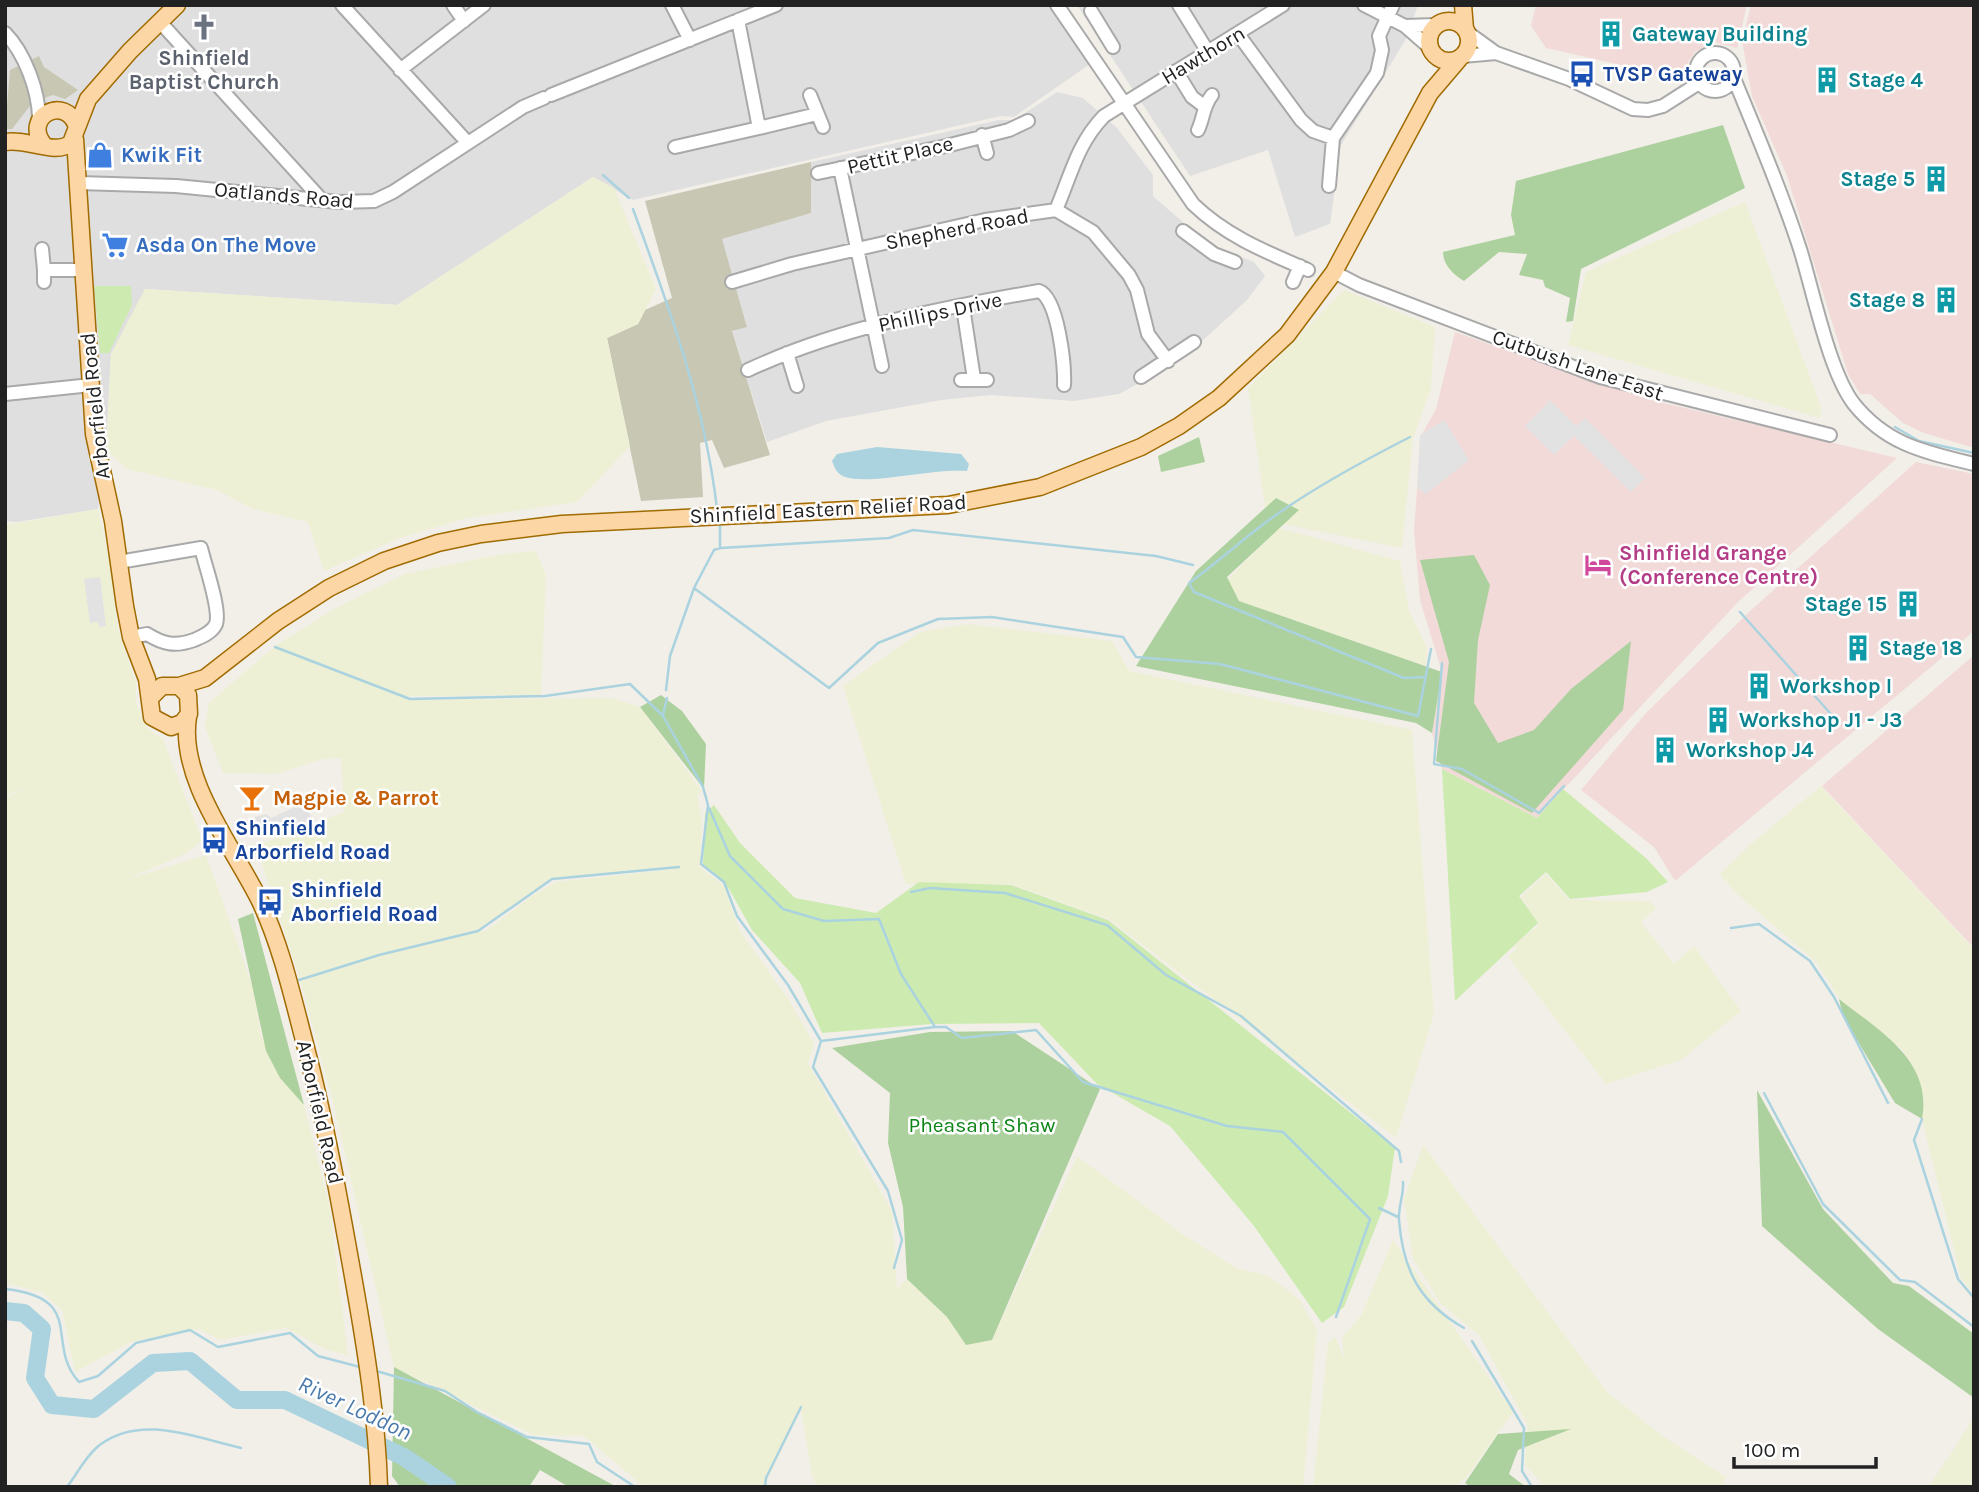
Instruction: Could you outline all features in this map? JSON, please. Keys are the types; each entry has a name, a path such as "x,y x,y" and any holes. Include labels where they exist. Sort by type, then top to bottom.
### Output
{"main road":[{"path":"12,141 67,147 76,133 88,99 177,5"},
{"path":"1450,5 1429,35 1431,50 1444,61 1461,57 1469,45 1463,5"},
{"path":"1438,24 1457,22 1466,31"},
{"name":"Shinfield Eastern Relief Road","path":"1430,93 1431,50"},
{"name":"Shinfield Eastern Relief Road","path":"189,710 205,678 278,621 329,588 384,561 438,543 552,525 919,508 1002,496 1057,481 1141,447 1179,426 1219,398 1287,335 1334,272 1430,93 1461,57"},
{"path":"12,141 50,110 88,99"},
{"path":"61,109 75,119 76,133"},
{"path":"38,122 50,147 79,183"},
{"name":"Arborfield Road","path":"76,133 82,270 98,461 131,637 152,677 173,685"},
{"name":"Arborfield Road","path":"144,666 150,698"},
{"name":"Shinfield Eastern Relief Road","path":"173,685 205,678"},
{"path":"173,685 189,710 177,726 167,726 152,717 150,698 158,688 173,685"},
{"name":"Arborfield Road","path":"189,710 186,743 190,758"},
{"name":"Arborfield Road","path":"167,726 180,738 210,808 260,902 292,993 330,1151 372,1387 379,1487"}],"street":[{"path":"342,5 467,142"},
{"path":"453,5 464,21"},
{"path":"400,70 484,5"},
{"path":"672,5 690,40"},
{"name":"Oatlands Road","path":"79,183 144,184 320,198 339,202 374,201 393,192 523,107 776,5"},
{"path":"1057,5 1180,187 1217,226 1252,246 1304,268 1293,282"},
{"path":"1180,5 1208,52"},
{"path":"1364,5 1390,11 1431,50"},
{"name":"Hawthorn","path":"1123,103 1238,34 1277,7"},
{"path":"1091,11 1113,47"},
{"path":"1329,186 1334,138 1377,74 1382,50 1379,36 1390,11"},
{"path":"738,20 758,128"},
{"path":"160,22 320,198"},
{"path":"1405,26 1438,24"},
{"path":"1079,38 1099,26"},
{"path":"1466,31 1496,53 1569,79 1633,109 1648,110 1663,106 1699,83"},
{"path":"5,33 13,41 36,90 38,122"},
{"path":"1238,34 1301,120 1313,131 1334,138"},
{"path":"1461,57 1496,53"},
{"path":"1699,83 1698,65 1713,54 1727,58 1741,102 1795,236 1840,380 1853,403 1897,442 1917,450 1974,464"},
{"path":"1176,71 1192,97 1208,100 1198,130"},
{"path":"1721,90 1733,76"},
{"path":"1699,83 1709,90 1721,90 1741,102"},
{"path":"36,90 61,109"},
{"path":"810,95 823,127"},
{"name":"Shepherd Road","path":"732,282 857,249 985,220 1056,210 1076,153 1087,134 1123,103"},
{"path":"675,147 688,140 817,114"},
{"name":"Pettit Place","path":"818,173 946,146 1009,130 1028,121"},
{"name":"Pettit Place","path":"982,135 987,153"},
{"path":"840,168 882,366"},
{"path":"1056,210 1093,232 1129,275 1137,290 1149,334 1168,361"},
{"path":"1202,247 1217,226"},
{"path":"1183,231 1202,247 1235,262"},
{"path":"43,249 44,276 82,270"},
{"name":"Cutbush Lane East","path":"1334,272 1359,285 1600,377 1830,435"},
{"name":"Phillips Drive","path":"748,370 768,358 846,332 1032,292 1044,293 1049,298 1063,353 1064,384"},
{"path":"963,307 974,380"},
{"path":"1142,377 1194,342"},
{"path":"788,353 797,386"},
{"path":"5,394 91,385"},
{"path":"119,562 201,548 216,610 216,625 206,635 186,643 164,645 147,634 131,637"}],"shaded area":[{"path":"5,5 1064,5 1090,64 1014,117 1001,116 633,200 593,177 397,305 146,289 111,354 106,450 98,509 17,522 5,521"},
{"path":"1077,5 1418,5 1405,41 1341,145 1330,224 1295,237 1268,150 1190,176"},
{"path":"1536,5 1747,5 1737,48 1714,42 1695,52 1678,78 1546,48 1531,26"},
{"path":"1751,5 1974,5 1974,448 1924,433 1903,423 1870,394 1860,394 1848,374 1787,176 1752,96 1742,41"},
{"path":"39,56 44,67 78,90 65,99 53,95 33,102 12,129 5,129 10,70"},
{"path":"1057,92 1083,98 1117,128 1153,175 1153,196 1194,232 1214,246 1254,262 1265,276 1247,300 1201,342 1162,371 1119,394 1074,401 991,395 941,400 826,421 767,442 732,331 747,326 721,238 811,213 811,162 999,120 1014,120"},
{"path":"811,162 811,213 722,239 747,327 732,331 770,455 724,468 712,440 700,443 703,497 641,501 607,338 638,324 645,310 672,298 645,201"},
{"path":"593,177 614,188 656,289 638,324 607,338 630,446 577,502 467,518 397,539 324,571 308,522 253,509 217,490 127,469 106,450 111,354 145,289 397,305"},
{"path":"1745,202 1821,407 1820,418 1568,345 1586,272"},
{"path":"1344,290 1435,327 1431,388 1413,438 1402,548 1267,521 1248,388"},
{"name":"Shinfield Grange (Conference Centre)","path":"1455,332 1647,399 1897,458 1738,602 1537,818 1442,769 1432,733 1442,672 1420,600 1414,530 1421,436 1436,409"},
{"path":"1550,400 1576,426 1585,418 1645,478 1631,492 1574,436 1554,455 1525,426"},
{"path":"1444,420 1469,460 1426,494 1417,488 1420,435"},
{"path":"1916,462 1974,474 1974,631 1675,881 1654,847 1581,790 1646,713 1748,613"},
{"path":"98,509 110,561 118,629 136,684 136,703 148,729 163,739 202,840 187,853 125,880 206,855 254,990 261,1035 282,1079 304,1105 330,1208 348,1356 323,1348 286,1328 220,1340 199,1329 131,1342 75,1372 62,1310 41,1292 5,1283 5,798 30,787 5,796 5,525"},
{"path":"1279,528 1400,561 1409,611 1427,648 1426,666 1239,601 1227,580"},
{"path":"536,551 546,576 541,695 403,696 298,656 408,700 612,698 640,707 702,791 697,795 702,820 700,867 724,886 740,931 789,1000 814,1044 808,1063 892,1211 897,1288 907,1279 947,1317 966,1344 992,1340 1077,1156 1181,1233 1236,1268 1269,1276 1299,1299 1317,1330 1303,1487 818,1487 812,1476 801,1408 764,1487 644,1487 584,1436 533,1435 394,1367 332,1098 300,979 256,846 344,812 341,758 323,759 276,774 223,773 205,727 209,703 275,646 334,609 405,574 497,555","holes":["685,868 556,882 532,896 487,930 478,932 552,879"]},
{"path":"100,577 106,626 100,627 97,622 90,623 84,579"},
{"path":"968,624 1112,641 1129,671 1412,730 1434,1014 1396,1138 1109,919 1011,884 906,884 843,686 920,632"},
{"path":"1974,655 1974,948 1822,786"},
{"path":"1821,786 1974,949 1974,1294 1961,1279 1922,1119 1923,1111 1904,1051 1841,1001 1817,963 1735,892 1720,874 1752,843"},
{"path":"303,797 312,819 273,834 269,829 250,835 246,825 255,817 267,814 271,818 293,808 292,800"},
{"path":"1546,874 1569,900 1649,901 1656,908 1641,922 1674,964 1694,946 1741,1011 1681,1060 1606,1084 1508,957 1517,949 1514,944 1539,925 1521,897"},
{"path":"1423,1145 1607,1392 1661,1435 1726,1477 1721,1487 1545,1487 1525,1465 1527,1424 1479,1335 1441,1304 1413,1259 1404,1199"},
{"path":"1393,1240 1513,1412 1465,1479 1454,1487 1313,1487 1328,1343 1335,1337 1344,1359 1342,1338 1362,1314"},
{"path":"1974,1417 1974,1487 1928,1487 1950,1455"}],"green space":[{"path":"1723,125 1745,188 1581,269 1573,321 1566,322 1570,298 1545,287 1543,280 1519,275 1527,254 1499,252 1464,281 1445,261 1443,252 1515,235 1511,215 1516,181"},
{"path":"94,286 131,286 132,305 109,353 100,353"},
{"path":"1199,437 1205,462 1161,472 1158,456"},
{"path":"1276,498 1299,510 1227,577 1239,601 1442,672 1432,733 1416,723 1136,666 1196,571"},
{"path":"1474,555 1490,585 1478,640 1474,703 1498,743 1534,730 1571,689 1631,641 1623,710 1532,813 1436,761 1449,662 1420,560"},
{"path":"661,695 682,711 706,744 704,789 640,707"},
{"path":"1442,769 1537,818 1563,789 1647,859 1668,882 1647,892 1570,899 1546,872 1519,896 1538,923 1455,1001"},
{"path":"714,805 740,843 795,898 876,913 919,882 1011,885 1108,920 1395,1148 1388,1196 1344,1307 1322,1323 1254,1226 1170,1126 1097,1084 1039,1023 932,1024 822,1033 800,983 752,930 729,889 703,864 705,813"},
{"path":"253,913 304,1105 280,1078 266,1051 238,919"},
{"path":"1839,999 1885,1035 1911,1063 1923,1098 1922,1119 1895,1103 1843,1017"},
{"name":"Pheasant Shaw","path":"1012,1031 1100,1089 992,1340 966,1345 947,1317 907,1279 903,1207 888,1143 890,1093 832,1048 930,1032"},
{"path":"1757,1090 1823,1209 1893,1283 1909,1286 1974,1334 1974,1398 1878,1329 1762,1226"},
{"path":"394,1367 617,1487 569,1487 540,1470 529,1487 400,1487 392,1476"},
{"path":"1571,1429 1518,1450 1509,1474 1526,1487 1471,1487 1465,1483 1498,1434"}],"water":[{"path":"877,447 961,454 969,464 967,471 871,479 845,477 835,469 832,461 837,454"}],"waterway":[{"path":"603,175 629,198"},
{"path":"633,209 695,394 717,509"},
{"path":"1895,427 1919,441 1974,453"},
{"path":"1410,437 1296,501 1189,583 1194,592 1404,678 1426,677"},
{"path":"694,588 714,550 720,548 720,526"},
{"path":"720,548 889,538 913,530 1156,556 1193,565"},
{"path":"666,690 670,656 694,588 829,688 878,643 938,619 992,617 1123,637 1136,657 1220,664 1418,716 1431,649"},
{"path":"1740,612 1838,722"},
{"path":"275,647 410,699 545,696 630,684 663,716 703,787 708,805 701,864 724,882 737,916 788,985 821,1041 813,1067 888,1191 902,1240 894,1268"},
{"path":"1442,663 1434,764 1462,769 1539,813 1564,786"},
{"path":"663,715 667,698"},
{"path":"709,808 730,856 783,909 824,921 879,919 901,974 935,1027"},
{"path":"299,980 379,955 478,931 552,879 679,867"},
{"path":"911,892 930,888 1005,893 1107,925 1166,975 1241,1016 1399,1151 1401,1162"},
{"path":"1731,928 1759,924 1810,961 1834,997 1888,1103"},
{"path":"821,1041 935,1027 946,1027 962,1038 1036,1030 1083,1082 1227,1126 1283,1132 1370,1219 1336,1317"},
{"path":"1764,1093 1823,1204 1900,1280 1915,1282 1974,1327"},
{"path":"1922,1119 1914,1140 1958,1279 1974,1298"},
{"path":"1403,1182 1399,1220 1410,1270 1416,1284 1436,1308 1464,1328"},
{"path":"1379,1208 1398,1217"},
{"path":"5,1289 31,1294 47,1302 56,1312 64,1353 79,1382 98,1376 136,1343 190,1330 218,1347 290,1333 318,1356 360,1367"},
{"name":"River Loddon","path":"5,1311 24,1313 42,1329 35,1378 52,1405 94,1409 153,1363 190,1361 237,1400 285,1400 404,1457 448,1487"},
{"path":"1472,1341 1524,1428 1522,1471 1532,1487"},
{"path":"373,1370 445,1391 477,1412 527,1437 589,1444 597,1462 635,1487"},
{"path":"765,1487 766,1478 801,1407"},
{"path":"67,1487 96,1448 117,1435 134,1431 170,1431 241,1448"},
{"path":"1465,1487 1470,1487"}],"place":[{"name":"Shinfield Baptist Church","path":"204,27"},
{"name":"Gateway Building","path":"1611,34"},
{"name":"TVSP Gateway","path":"1582,74"},
{"name":"Stage 4","path":"1827,80"},
{"name":"Kwik Fit","path":"100,155"},
{"name":"Stage 5","path":"1936,179"},
{"name":"Asda On The Move","path":"115,245"},
{"name":"Stage 8","path":"1946,300"},
{"name":"Shinfield Grange (Conference Centre)","path":"1598,565"},
{"name":"Stage 15","path":"1908,604"},
{"name":"Stage 18","path":"1858,648"},
{"name":"Workshop I","path":"1759,686"},
{"name":"Workshop J1 - J3","path":"1718,720"},
{"name":"Workshop J4","path":"1665,750"},
{"name":"Magpie & Parrot","path":"252,798"},
{"name":"Shinfield Arborfield Road","path":"214,840"},
{"name":"Shinfield Aborfield Road","path":"270,902"}]}
